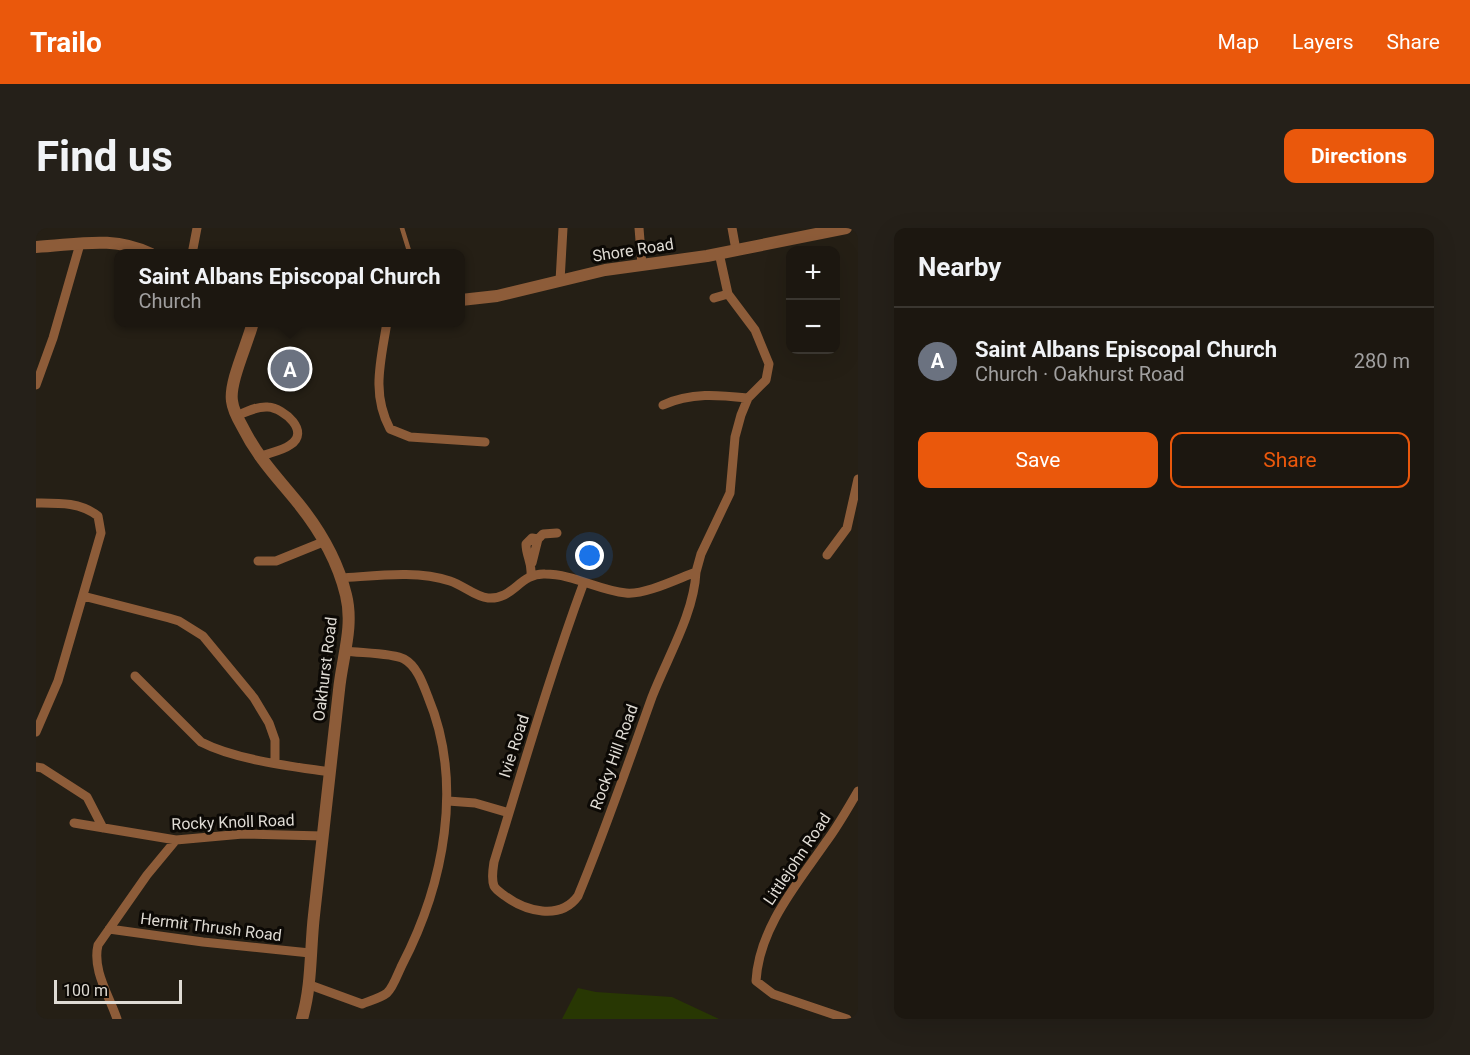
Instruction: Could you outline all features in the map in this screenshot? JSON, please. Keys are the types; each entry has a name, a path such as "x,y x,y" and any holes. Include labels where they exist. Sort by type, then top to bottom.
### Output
{"street":[{"path":"193,249 197,228"},
{"path":"560,281 563,228"},
{"path":"639,228 642,265"},
{"path":"732,228 736,250"},
{"name":"Shore Road","path":"465,300 497,296 605,270 736,250 842,228"},
{"path":"36,247 106,241 140,249"},
{"path":"36,385 80,244"},
{"path":"714,298 728,294 719,253"},
{"name":"Rocky Hill Road","path":"524,908 537,911 558,910 568,906 579,896 652,698 689,606 701,554 730,492 738,422 748,398 766,380 769,364 754,330 728,294"},
{"name":"Oakhurst Road","path":"251,327 233,386 231,401 236,416 259,457 298,503 323,542 340,578 348,610 346,651 340,683 310,953 309,985 303,1019"},
{"path":"386,327 378,387 379,402 390,429 410,437 485,442"},
{"path":"663,405 693,396 718,395 748,398"},
{"path":"236,416 252,409 269,407 288,414 294,422 297,431 296,440 290,446 259,457"},
{"path":"827,555 847,528 858,479"},
{"path":"36,502 89,509 98,516 101,533 58,681 36,732"},
{"path":"531,574 532,562 528,556 526,544 532,538 538,539 543,534 557,533"},
{"path":"258,561 276,561 323,542"},
{"path":"340,578 424,576 451,581 487,598 507,594 531,574 565,576 624,593 633,593 696,572"},
{"name":"Ivie Road","path":"524,908 501,893 494,885 494,862 584,582"},
{"path":"83,596 179,621 203,636 254,698 264,714 275,740 275,763"},
{"path":"309,985 362,1004 387,993 423,917 446,827 448,801 441,733 418,673 405,660 346,651"},
{"path":"135,676 201,742 220,750 275,763 330,772"},
{"path":"36,767 42,768 87,797 103,828"},
{"name":"Littlejohn Road","path":"847,1019 773,994 756,981 761,952 780,910 795,884 827,842 858,791"},
{"path":"448,801 475,803 509,813"},
{"name":"Rocky Knoll Road","path":"74,823 176,840 243,834 323,836"},
{"path":"117,1019 99,974 96,957 98,945 147,876 176,840"},
{"name":"Hermit Thrush Road","path":"109,929 202,942 310,953"}],"lane":[{"path":"402,228 408,249"}],"green space":[{"path":"578,988 596,992 672,997 719,1019 562,1019"}],"place":[{"name":"Saint Albans Episcopal Church","path":"290,369"}]}
